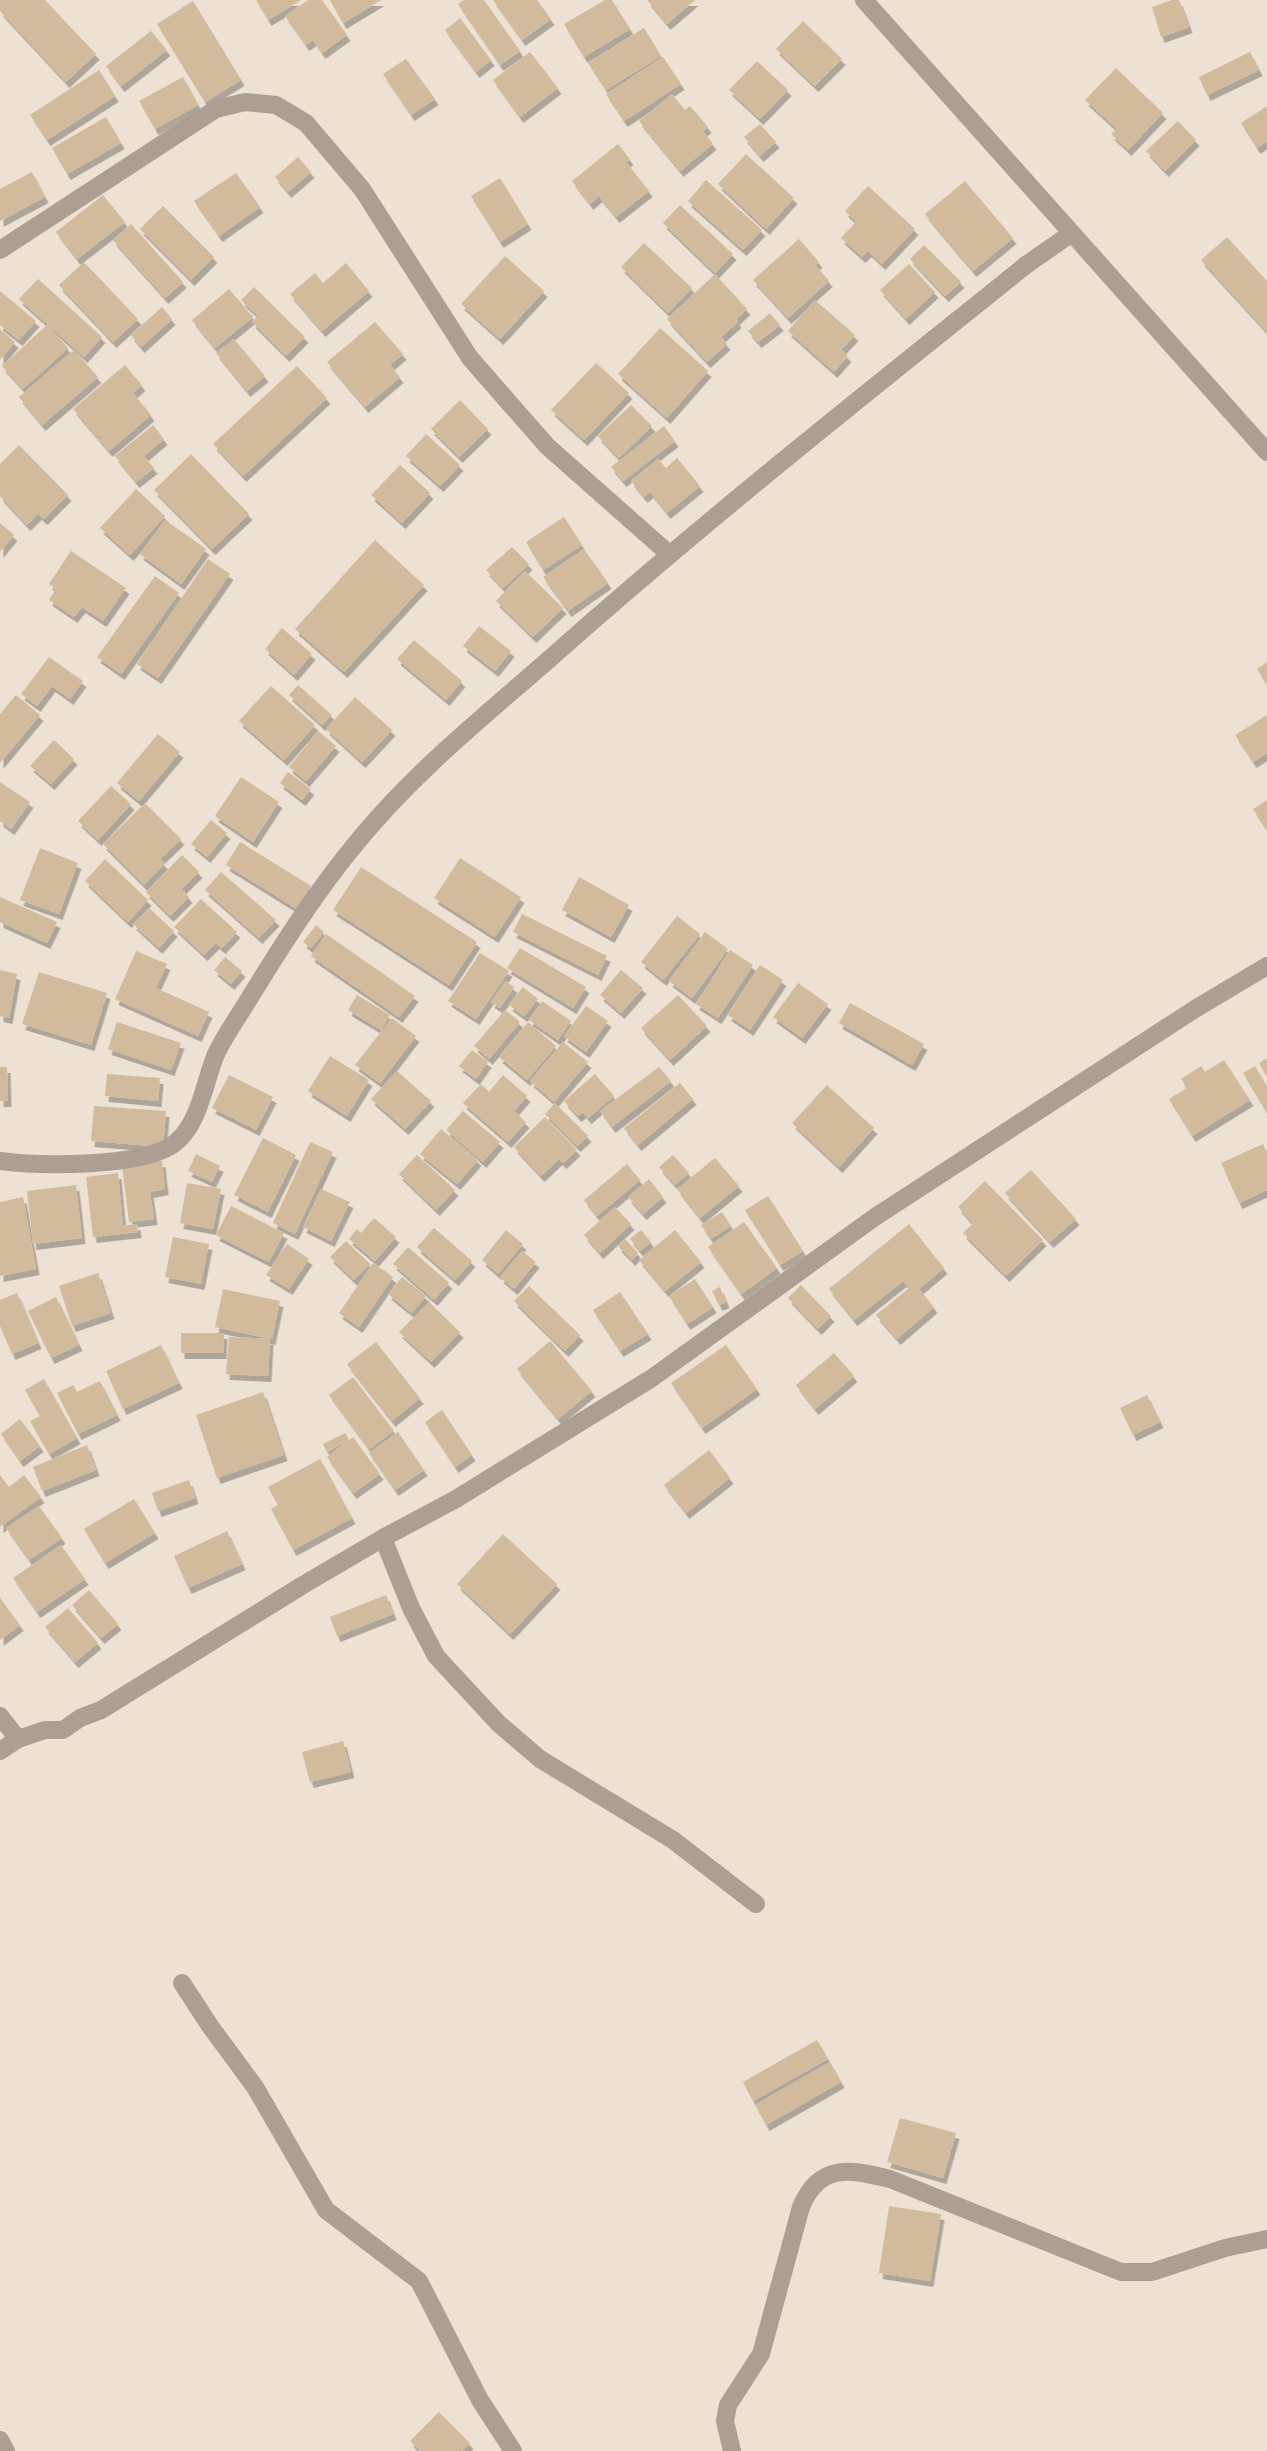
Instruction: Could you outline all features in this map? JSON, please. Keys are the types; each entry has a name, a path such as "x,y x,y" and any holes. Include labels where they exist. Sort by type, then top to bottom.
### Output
{"street":[{"path":"864,0 1267,452"},
{"path":"0,250 216,109 245,102 276,105 306,123 362,189 470,358 540,437 668,553"},
{"path":"0,1161 31,1165 113,1161 159,1152 173,1145 185,1133 195,1113 217,1053 274,958 357,841 418,775 668,553 1026,265 1072,233"},
{"path":"0,1751 18,1739 45,1731 63,1730 80,1718 101,1710 383,1538 456,1499 652,1378 875,1217 1195,1009 1267,966"},
{"path":"383,1538 411,1608 436,1656 499,1724 540,1759 674,1840 756,1904"},
{"path":"0,1716 18,1739"},
{"path":"182,1983 255,2087 326,2211 418,2282 480,2400 513,2451"},
{"path":"732,2451 725,2421 728,2405 761,2354 801,2207 809,2187 826,2176 842,2172 890,2179 1121,2272 1152,2272 1225,2248 1267,2239"},
{"path":"0,2440 6,2451"}],"building":[{"path":"0,0 45,0 96,54 66,82 0,11"},
{"path":"256,0 301,0 268,20"},
{"path":"308,0 322,0 347,35 322,53 313,40 306,45 285,16"},
{"path":"330,0 381,0 343,23"},
{"path":"464,0 484,0 520,51 500,65 458,4"},
{"path":"493,0 537,0 551,19 522,40"},
{"path":"605,0 612,0 630,29 584,57 564,24"},
{"path":"647,0 695,0 667,24"},
{"path":"1179,0 1189,27 1161,37 1152,7"},
{"path":"193,1 241,80 205,102 157,24"},
{"path":"460,18 491,60 476,72 445,30"},
{"path":"803,21 842,59 815,86 776,49"},
{"path":"644,28 661,56 606,90 588,63"},
{"path":"151,31 167,50 121,86 106,66"},
{"path":"530,52 558,88 520,117 493,80"},
{"path":"1250,52 1259,70 1207,95 1199,77"},
{"path":"663,57 681,84 624,121 606,94"},
{"path":"406,59 435,99 411,115 383,74"},
{"path":"757,61 788,90 760,119 729,90"},
{"path":"1116,68 1163,113 1128,150 1111,134 1117,129 1085,100"},
{"path":"99,70 115,96 47,140 30,115"},
{"path":"183,77 198,105 155,129 139,101"},
{"path":"672,94 685,110 690,106 708,127 703,131 713,144 680,171 639,121"},
{"path":"1267,106 1267,141 1257,148 1241,123"},
{"path":"106,117 121,143 67,174 52,148"},
{"path":"1178,121 1196,140 1165,171 1146,151"},
{"path":"760,124 776,142 760,156 744,137"},
{"path":"618,144 630,159 626,162 649,191 616,217 599,196 590,204 572,181"},
{"path":"746,154 794,198 766,229 718,184"},
{"path":"298,157 311,172 288,192 275,177"},
{"path":"32,172 45,197 0,221 0,189"},
{"path":"236,173 260,207 219,236 194,201"},
{"path":"500,178 528,224 500,242 471,196"},
{"path":"706,180 762,230 743,250 688,201"},
{"path":"965,181 1013,238 973,271 925,214"},
{"path":"868,186 915,229 882,264 868,251 862,257 841,238 856,222 845,211"},
{"path":"103,195 125,222 77,259 56,232"},
{"path":"680,205 733,254 715,273 663,223"},
{"path":"163,206 214,257 191,280 140,229"},
{"path":"131,224 183,282 165,298 113,240"},
{"path":"1227,237 1267,281 1267,332 1201,260"},
{"path":"799,239 819,262 815,265 829,281 788,318 753,280"},
{"path":"644,243 692,288 668,313 621,267"},
{"path":"924,245 961,282 945,296 910,259"},
{"path":"505,256 544,291 500,339 461,304"},
{"path":"84,262 138,319 113,342 59,285"},
{"path":"346,263 369,291 322,331 290,294 315,273 323,283"},
{"path":"909,264 935,292 906,319 880,290"},
{"path":"715,274 747,309 736,319 738,322 721,337 727,344 707,362 667,319"},
{"path":"38,279 102,337 84,357 19,299"},
{"path":"254,287 305,337 286,356 252,322 258,316 241,300"},
{"path":"229,289 253,317 215,348 192,320"},
{"path":"0,291 36,321 19,340 0,325"},
{"path":"815,300 855,335 841,350 848,356 834,372 788,331"},
{"path":"162,307 172,319 141,347 131,335"},
{"path":"770,313 780,325 758,342 748,331"},
{"path":"375,322 403,354 390,365 400,377 365,407 327,362"},
{"path":"47,325 68,348 23,389 2,366"},
{"path":"660,328 708,371 667,418 618,374"},
{"path":"0,329 15,342 0,360"},
{"path":"234,339 265,376 247,391 216,353"},
{"path":"74,350 98,377 42,425 19,397"},
{"path":"596,363 629,393 584,440 551,410"},
{"path":"125,365 142,385 133,393 151,415 109,451 73,409"},
{"path":"297,366 327,398 243,476 213,444"},
{"path":"460,400 488,429 459,457 431,429"},
{"path":"631,405 652,426 619,458 598,436"},
{"path":"153,425 164,439 144,456 154,468 136,482 115,456"},
{"path":"664,426 675,441 623,481 611,467"},
{"path":"426,434 460,465 440,486 406,456"},
{"path":"19,445 68,495 44,519 38,514 27,525 0,496 0,464"},
{"path":"191,454 249,514 212,549 154,490"},
{"path":"677,458 700,486 667,513 650,492 644,497 631,481 658,459 666,468"},
{"path":"400,465 430,493 402,523 371,495"},
{"path":"136,489 165,516 130,555 100,528"},
{"path":"564,517 582,545 543,570 526,542"},
{"path":"165,520 206,549 181,584 140,554"},
{"path":"0,523 14,535 0,552"},
{"path":"375,540 424,585 344,672 295,629"},
{"path":"512,547 529,564 503,588 486,570"},
{"path":"584,549 608,583 568,611 543,577"},
{"path":"71,551 126,588 103,621 82,607 74,617 49,600 56,589 49,584"},
{"path":"208,559 230,574 158,678 137,664"},
{"path":"525,571 563,608 533,637 496,601"},
{"path":"155,576 179,593 121,674 97,657"},
{"path":"479,626 511,651 495,671 463,646"},
{"path":"282,628 312,654 294,675 265,649"},
{"path":"414,640 462,681 446,700 397,659"},
{"path":"49,657 83,681 70,699 52,686 37,706 21,694"},
{"path":"1267,662 1267,685 1257,669"},
{"path":"298,685 332,715 322,725 289,695"},
{"path":"271,686 315,725 284,760 239,721"},
{"path":"16,695 40,715 0,763 0,714"},
{"path":"355,697 392,730 362,762 326,729"},
{"path":"1267,715 1267,753 1253,762 1235,735"},
{"path":"318,731 336,746 306,781 289,767"},
{"path":"158,734 180,752 139,801 117,783"},
{"path":"54,740 74,759 51,784 30,766"},
{"path":"288,772 311,789 302,800 280,783"},
{"path":"241,777 279,802 253,842 215,816"},
{"path":"0,782 30,802 11,829 0,821"},
{"path":"111,786 131,804 98,840 78,821"},
{"path":"1267,800 1267,830 1253,809"},
{"path":"145,803 181,839 160,859 165,864 144,885 103,844"},
{"path":"211,820 227,833 207,857 191,844"},
{"path":"240,842 311,886 297,909 226,865"},
{"path":"40,848 78,863 59,914 20,900"},
{"path":"182,855 199,872 182,889 189,897 170,916 146,892"},
{"path":"460,858 521,897 495,937 434,898"},
{"path":"105,859 148,900 128,922 85,881"},
{"path":"361,867 477,942 449,985 333,910"},
{"path":"221,872 276,920 259,938 205,890"},
{"path":"579,877 629,905 611,937 562,910"},
{"path":"0,897 57,922 47,943 0,922"},
{"path":"201,899 237,932 222,948 216,943 204,955 174,927"},
{"path":"149,908 174,931 159,948 133,924"},
{"path":"522,914 607,956 598,975 513,932"},
{"path":"677,916 700,934 663,980 641,962"},
{"path":"316,925 324,932 311,948 303,942"},
{"path":"705,932 728,949 692,998 669,981"},
{"path":"326,934 415,996 399,1017 311,956"},
{"path":"520,948 586,987 573,1008 507,968"},
{"path":"730,950 753,965 718,1018 696,1004"},
{"path":"136,951 167,964 156,988 209,1012 198,1036 115,999"},
{"path":"480,953 509,971 476,1019 448,1001"},
{"path":"225,957 242,971 231,984 214,970"},
{"path":"760,965 783,980 750,1030 728,1015"},
{"path":"0,970 17,974 9,1018 0,1016"},
{"path":"621,970 643,988 621,1013 600,995"},
{"path":"39,972 107,993 91,1045 22,1024"},
{"path":"506,981 514,987 500,1008 491,1002"},
{"path":"798,983 828,1004 802,1038 773,1017"},
{"path":"523,987 538,999 524,1016 509,1005"},
{"path":"357,995 390,1015 381,1030 348,1010"},
{"path":"678,995 707,1026 670,1060 641,1028"},
{"path":"542,1001 571,1021 558,1040 529,1020"},
{"path":"850,1003 924,1044 912,1065 839,1023"},
{"path":"586,1006 608,1021 586,1052 564,1036"},
{"path":"505,1010 520,1022 489,1059 474,1046"},
{"path":"392,1018 416,1036 380,1083 355,1065"},
{"path":"117,1022 181,1043 171,1070 108,1049"},
{"path":"528,1022 556,1046 527,1080 499,1057"},
{"path":"563,1042 588,1062 554,1102 530,1081"},
{"path":"472,1050 488,1062 476,1079 459,1066"},
{"path":"330,1056 369,1080 347,1116 308,1091"},
{"path":"1267,1058 1267,1077 1259,1063"},
{"path":"1224,1060 1250,1100 1192,1136 1169,1099 1187,1088 1181,1079 1201,1066 1205,1072"},
{"path":"1255,1066 1267,1087 1267,1113 1243,1073"},
{"path":"0,1067 7,1067 8,1101 0,1101"},
{"path":"659,1067 671,1081 612,1127 600,1111"},
{"path":"397,1071 431,1101 405,1129 371,1099"},
{"path":"107,1074 160,1078 158,1101 105,1096"},
{"path":"595,1074 614,1096 588,1118 583,1112 578,1116 564,1101"},
{"path":"229,1075 273,1097 256,1130 212,1108"},
{"path":"503,1075 527,1096 514,1111 526,1122 508,1142 463,1103 481,1084 489,1092"},
{"path":"680,1083 693,1099 638,1145 624,1128"},
{"path":"827,1085 874,1128 839,1167 792,1123"},
{"path":"555,1103 588,1136 577,1146 545,1114"},
{"path":"94,1106 166,1111 163,1147 91,1141"},
{"path":"463,1111 500,1142 483,1162 446,1130"},
{"path":"545,1117 577,1150 563,1163 559,1159 541,1176 514,1147"},
{"path":"441,1129 478,1160 457,1184 420,1154"},
{"path":"263,1138 296,1155 268,1212 234,1195"},
{"path":"310,1142 333,1152 295,1234 273,1223"},
{"path":"1263,1144 1267,1153 1267,1190 1239,1203 1221,1163"},
{"path":"196,1154 220,1166 212,1182 188,1171"},
{"path":"417,1155 455,1190 436,1210 399,1174"},
{"path":"673,1155 689,1173 675,1185 659,1167"},
{"path":"715,1158 739,1186 700,1218 677,1189"},
{"path":"162,1161 165,1189 150,1192 154,1219 129,1222 122,1166"},
{"path":"627,1164 640,1180 597,1216 584,1200"},
{"path":"1031,1170 1076,1219 1050,1242 1005,1193"},
{"path":"118,1173 123,1226 137,1224 138,1232 93,1237 86,1177"},
{"path":"649,1179 663,1197 643,1214 628,1197"},
{"path":"985,1181 1043,1240 1006,1276 963,1233 973,1223 958,1207"},
{"path":"187,1183 221,1189 213,1229 180,1223"},
{"path":"76,1185 82,1238 33,1244 27,1191"},
{"path":"321,1189 350,1202 331,1241 303,1227"},
{"path":"768,1196 803,1251 780,1265 745,1210"},
{"path":"23,1197 36,1269 0,1276 0,1202"},
{"path":"231,1206 284,1233 269,1262 216,1235"},
{"path":"615,1207 631,1224 600,1253 584,1235"},
{"path":"722,1212 731,1226 711,1239 701,1225"},
{"path":"374,1218 396,1237 375,1261 349,1239 357,1229 361,1233"},
{"path":"744,1222 777,1268 741,1294 708,1247"},
{"path":"909,1224 944,1268 919,1289 934,1307 897,1339 876,1315 909,1288 903,1281 854,1320 829,1289"},
{"path":"434,1228 472,1261 455,1280 417,1247"},
{"path":"506,1230 523,1244 498,1274 482,1260"},
{"path":"641,1230 651,1242 640,1251 630,1239"},
{"path":"675,1230 701,1262 665,1291 639,1260"},
{"path":"173,1237 209,1244 201,1284 165,1277"},
{"path":"625,1239 638,1253 632,1260 618,1246"},
{"path":"346,1241 370,1264 354,1280 330,1257"},
{"path":"287,1244 309,1259 289,1289 266,1275"},
{"path":"408,1247 449,1283 434,1300 393,1264"},
{"path":"522,1251 536,1262 514,1289 500,1277"},
{"path":"373,1263 393,1277 359,1327 339,1313"},
{"path":"98,1273 111,1313 72,1326 59,1286"},
{"path":"402,1277 426,1296 412,1313 388,1294"},
{"path":"695,1279 713,1307 687,1324 669,1296"},
{"path":"801,1285 831,1316 818,1329 788,1298"},
{"path":"529,1286 580,1335 565,1351 514,1301"},
{"path":"720,1287 726,1302 719,1305 712,1291"},
{"path":"223,1289 280,1301 272,1339 215,1327"},
{"path":"620,1292 648,1334 620,1351 593,1310"},
{"path":"17,1293 38,1343 12,1354 0,1326 0,1300"},
{"path":"56,1297 79,1345 51,1358 28,1311"},
{"path":"429,1302 460,1332 431,1362 399,1332"},
{"path":"181,1333 224,1333 223,1353 181,1353"},
{"path":"229,1337 270,1339 268,1376 226,1374"},
{"path":"550,1341 592,1391 558,1419 517,1369"},
{"path":"376,1342 420,1398 392,1421 347,1364"},
{"path":"161,1345 179,1383 123,1409 106,1371"},
{"path":"726,1345 757,1389 702,1428 671,1383"},
{"path":"834,1353 854,1376 815,1409 796,1385"},
{"path":"353,1377 394,1431 369,1449 329,1395"},
{"path":"44,1379 77,1438 49,1454 30,1421 40,1416 25,1390"},
{"path":"100,1381 117,1415 78,1434 57,1393 73,1385 77,1392"},
{"path":"263,1392 284,1455 217,1478 196,1415"},
{"path":"1147,1395 1160,1422 1133,1435 1120,1408"},
{"path":"442,1410 472,1455 455,1467 425,1422"},
{"path":"20,1419 40,1446 20,1461 1,1434"},
{"path":"398,1432 424,1470 395,1490 369,1453"},
{"path":"345,1433 349,1440 327,1452 323,1444"},
{"path":"353,1437 380,1474 353,1493 327,1457"},
{"path":"87,1445 96,1470 42,1491 33,1467"},
{"path":"709,1450 730,1478 686,1513 664,1485"},
{"path":"320,1459 352,1518 293,1550 271,1509 278,1505 268,1487"},
{"path":"0,1475 9,1487 24,1475 41,1497 0,1527"},
{"path":"189,1480 195,1498 158,1511 152,1493"},
{"path":"134,1499 155,1533 105,1563 84,1529"},
{"path":"39,1506 62,1538 29,1560 6,1528"},
{"path":"227,1531 242,1564 188,1588 174,1556"},
{"path":"503,1534 557,1584 510,1634 457,1584"},
{"path":"61,1545 85,1579 37,1612 13,1578"},
{"path":"89,1590 118,1624 101,1638 72,1605"},
{"path":"386,1595 393,1614 337,1636 330,1617"},
{"path":"0,1598 20,1625 0,1640"},
{"path":"68,1608 98,1643 75,1662 45,1627"},
{"path":"343,1741 351,1772 310,1782 302,1752"},
{"path":"817,2040 828,2059 753,2101 743,2082"},
{"path":"830,2062 841,2082 766,2125 755,2105"},
{"path":"900,2118 956,2133 943,2178 887,2162"},
{"path":"889,2206 941,2214 930,2281 879,2273"},
{"path":"439,2412 470,2443 462,2451 420,2451 410,2441"}]}
